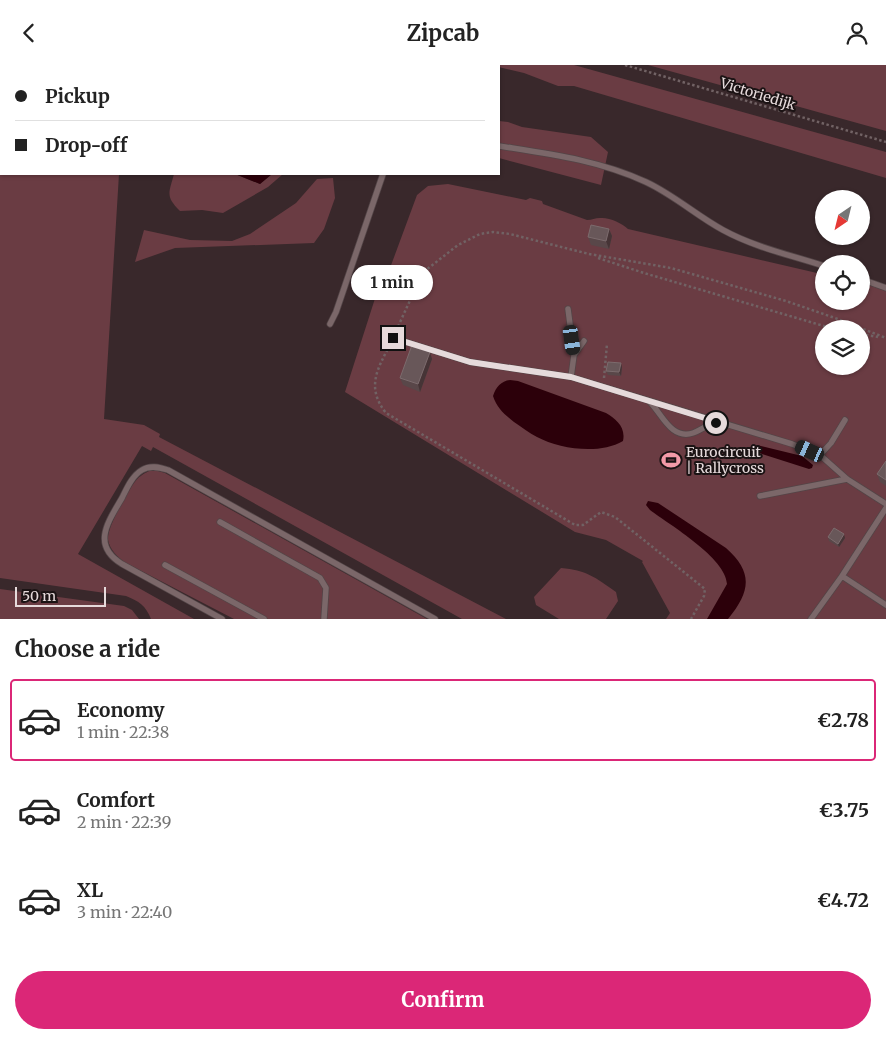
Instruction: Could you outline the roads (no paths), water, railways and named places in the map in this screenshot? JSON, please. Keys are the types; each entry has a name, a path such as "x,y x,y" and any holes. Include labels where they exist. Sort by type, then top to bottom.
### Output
{"lane":[{"path":"500,146 557,154 622,172 647,183 704,219 751,244 815,263"},
{"path":"330,324 336,312 383,175"},
{"path":"870,282 886,288"},
{"path":"568,309 574,355 571,377"},
{"path":"393,338 470,362 571,377 792,444 820,455 847,479 886,503"},
{"path":"574,355 584,341"},
{"path":"646,399 655,407 668,426 679,433 692,434 710,425 721,423"},
{"path":"820,455 831,443 845,420"},
{"path":"222,619 122,564 108,552 104,540 108,523 132,480 142,470 154,466 168,470 435,619"},
{"path":"760,496 847,479"},
{"path":"812,619 886,508"},
{"path":"220,522 320,578 326,588 324,619"},
{"path":"165,565 264,619"},
{"path":"842,576 886,605"}],"place":[{"name":"Eurocircuit | Rallycross","path":"671,460"}]}
